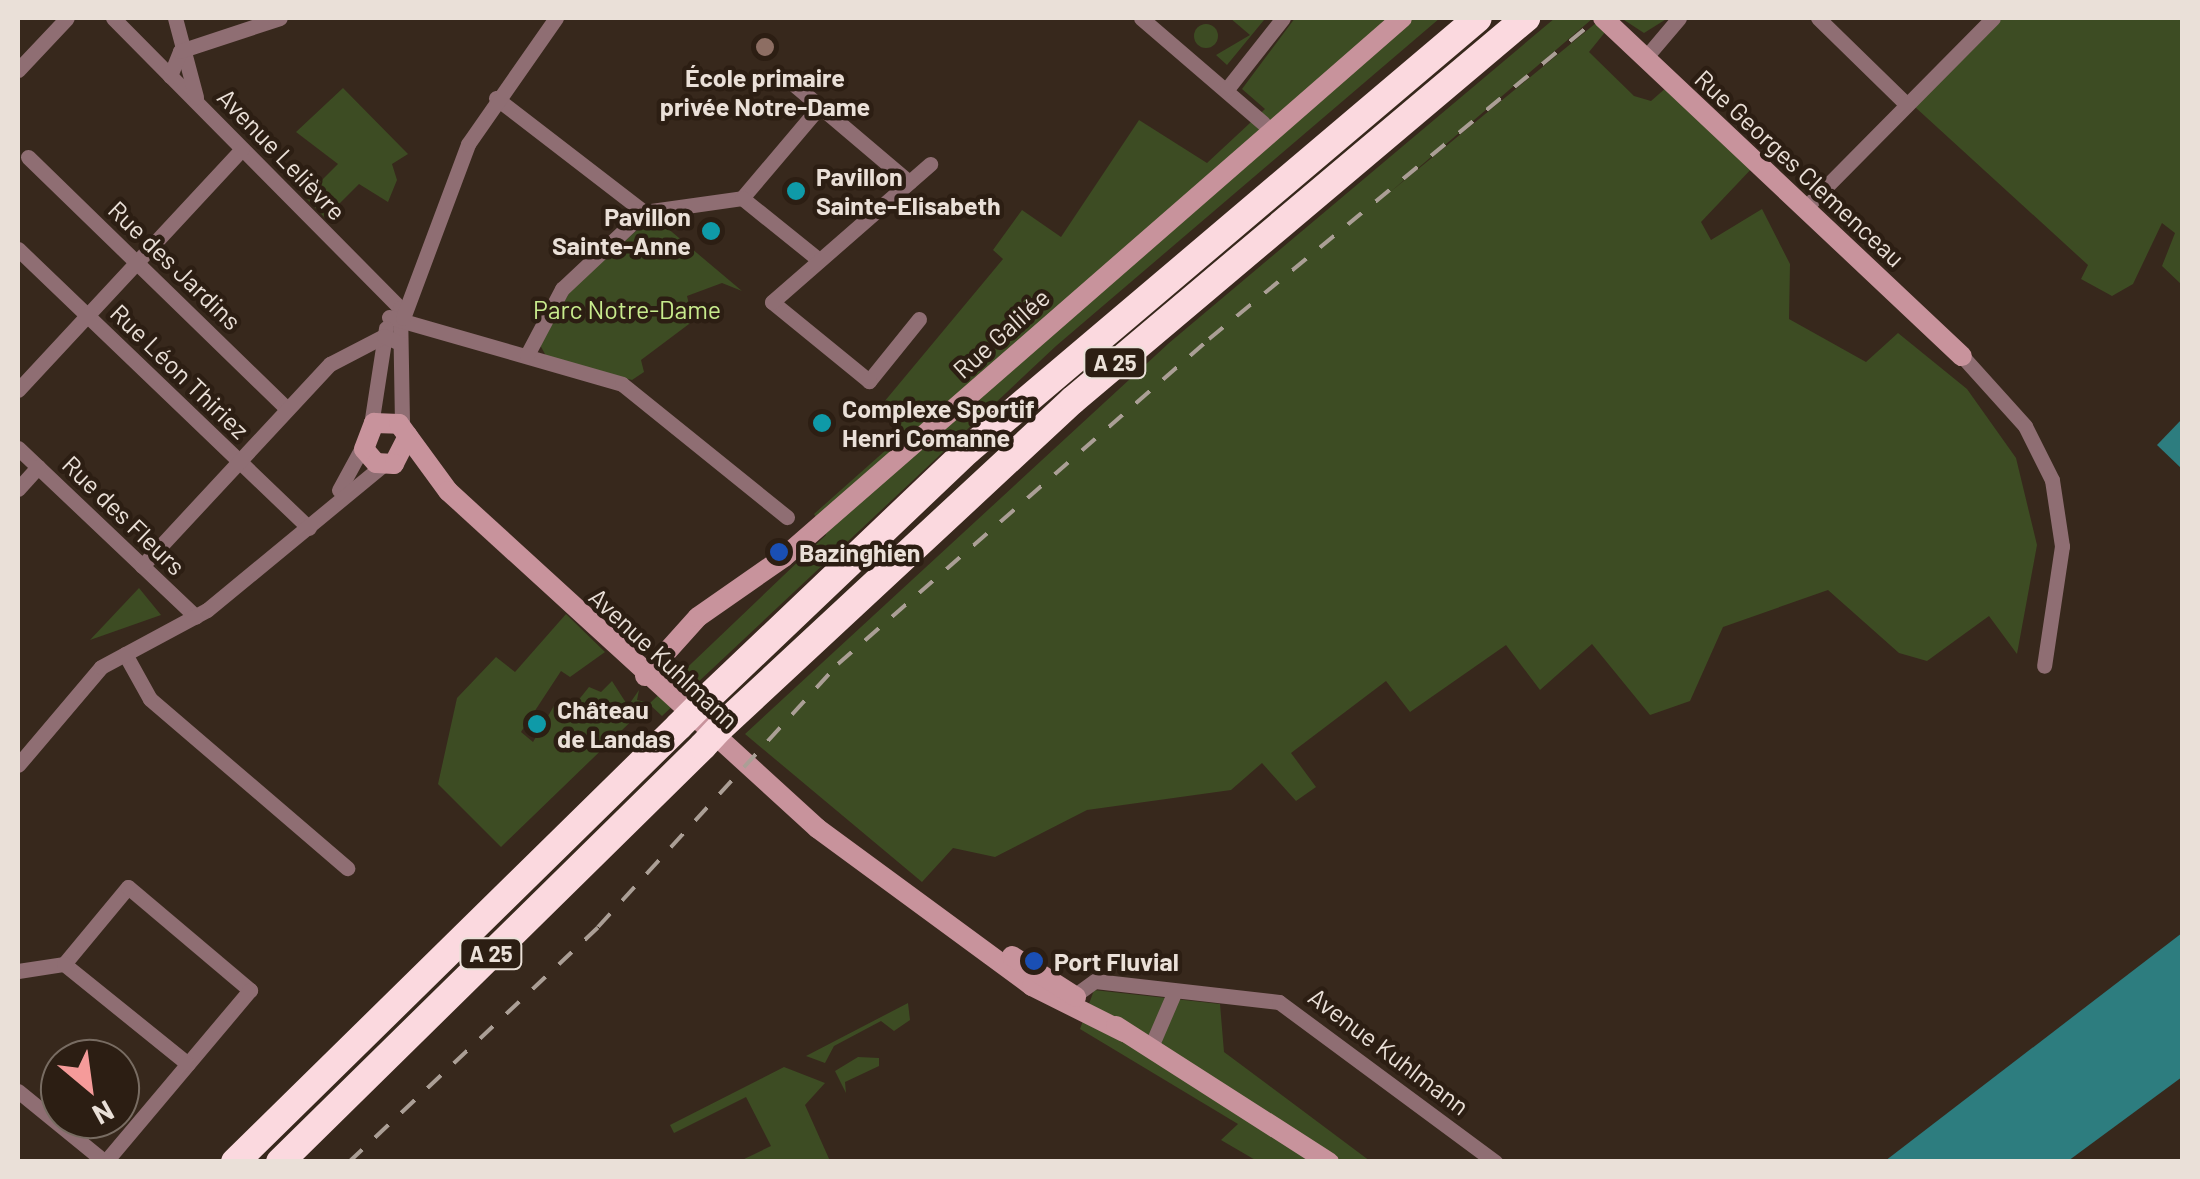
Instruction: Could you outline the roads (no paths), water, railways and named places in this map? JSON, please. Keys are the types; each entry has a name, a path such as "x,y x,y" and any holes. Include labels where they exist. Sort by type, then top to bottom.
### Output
{"highway":[{"name":"A 25","path":"236,1162 684,712 1044,383 1478,18"},
{"name":"A 25","path":"280,1162 712,737 1073,400 1526,18"},
{"path":"226,1162 316,1082"}],"street":[{"path":"18,70 67,18"},
{"name":"Avenue Lelièvre","path":"113,18 394,312"},
{"path":"175,18 210,116"},
{"path":"139,45 160,52 181,42 280,18"},
{"path":"309,528 363,446 371,425 384,336 458,166 496,98 556,18"},
{"path":"1141,18 1264,123"},
{"path":"1227,89 1283,18"},
{"name":"Rue Galilée","path":"1216,175 1264,123 1390,18"},
{"name":"Rue Galilée","path":"650,680 772,567 1216,175 1402,18"},
{"name":"Rue Georges Clemenceau","path":"1603,18 1962,356"},
{"path":"1646,56 1679,18"},
{"path":"1818,18 1907,105"},
{"path":"1805,208 1992,18"},
{"path":"170,76 181,42"},
{"path":"790,82 909,182"},
{"path":"496,98 644,212"},
{"path":"527,356 562,289 644,212 742,198 820,106"},
{"path":"18,390 242,150"},
{"name":"Rue des Jardins","path":"21,158 287,409"},
{"path":"919,319 868,381 772,302 930,164"},
{"path":"742,198 820,260"},
{"name":"Rue Léon Thiriez","path":"18,249 309,528"},
{"path":"18,764 101,667 196,618 388,465 405,431 400,343 394,312"},
{"path":"394,312 622,384 787,517"},
{"path":"142,566 336,359 384,336 400,343"},
{"path":"1962,356 2025,426 2052,480 2062,546 2044,666"},
{"path":"371,425 405,431"},
{"name":"Avenue Kuhlmann","path":"405,431 448,491 684,712 851,854 1068,1000 1329,1162"},
{"name":"Avenue Kuhlmann","path":"363,446 388,465 448,491"},
{"name":"Rue des Fleurs","path":"18,448 196,618"},
{"path":"18,489 38,467"},
{"path":"125,654 150,698 348,868"},
{"path":"18,971 64,964 128,886 250,990 105,1162 18,1091"},
{"path":"64,964 188,1064"},
{"name":"Avenue Kuhlmann","path":"1068,1000 1095,981 1293,1008 1495,1162"},
{"path":"1150,1048 1175,991"}],"water":[{"path":"2182,419 2182,469 2157,445"},
{"path":"2182,933 2182,1077 2068,1161 1885,1161"}],"railway":[{"path":"349,1162 598,927 838,664 1209,339 1598,18"}],"place":[{"name":"École primaire privée Notre-Dame","path":"765,47"},
{"name":"Pavillon Sainte-Elisabeth","path":"796,191"},
{"name":"Pavillon Sainte-Anne","path":"711,231"},
{"name":"Complexe Sportif Henri Comanne","path":"822,423"},
{"name":"Bazinghien","path":"779,552"},
{"name":"Château de Landas","path":"537,724"},
{"name":"Port Fluvial","path":"1034,961"}],"park label":[{"name":"Parc Notre-Dame","path":"627,309"}]}
